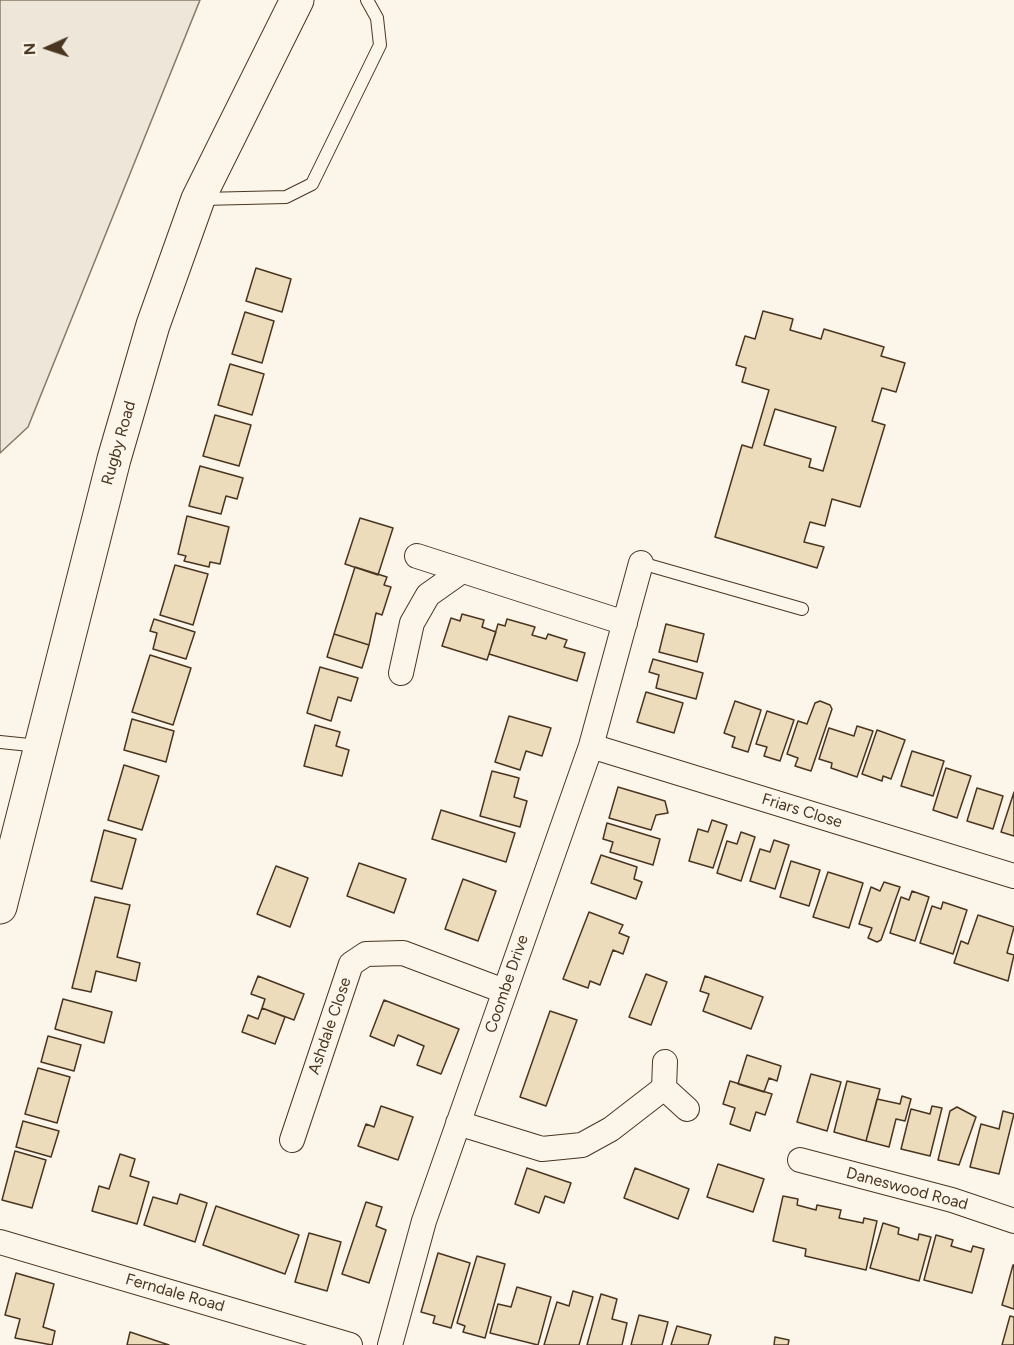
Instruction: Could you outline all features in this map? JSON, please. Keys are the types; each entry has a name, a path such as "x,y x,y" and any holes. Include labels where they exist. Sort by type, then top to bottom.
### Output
{"main road":[{"name":"Rugby Road","path":"0,907 117,448 153,325 198,199 297,0"}],"street":[{"path":"417,556 625,623"},
{"name":"Coombe Drive","path":"390,1345 424,1221 591,746 641,563"},
{"path":"401,673 412,623 428,595 462,571"},
{"name":"Friars Close","path":"591,746 1014,876"},
{"name":"Ashdale Close","path":"292,1140 351,964 366,954 404,953 504,991"},
{"path":"458,1123 542,1149 582,1145 611,1129 664,1088 666,1062"},
{"path":"664,1088 687,1109"},
{"name":"Daneswood Road","path":"800,1160 952,1200 1014,1221"},
{"name":"Ferndale Road","path":"0,1242 350,1345"}],"lane":[{"path":"198,199 286,197 312,184 380,45 377,18 367,0"},
{"path":"641,563 802,609"},
{"path":"0,742 40,746"}],"shaded area":[{"path":"0,0 200,0 28,427 0,453"}],"building":[{"path":"256,268 291,279 282,312 246,301"},
{"path":"763,311 793,319 790,330 821,339 824,329 884,347 881,356 905,363 896,392 882,388 872,421 885,425 860,507 832,499 825,526 810,522 804,542 824,547 817,568 715,537 742,445 752,448 769,390 742,382 746,368 736,365 745,336 755,339","holes":["775,409 836,427 823,471 809,467 811,459 764,445"]},
{"path":"245,312 274,321 262,363 232,354"},
{"path":"230,364 264,374 252,415 218,405"},
{"path":"215,415 251,425 239,466 203,456"},
{"path":"200,466 243,478 237,499 226,496 221,514 189,506"},
{"path":"187,516 229,527 220,564 210,562 209,567 184,561 186,556 178,554"},
{"path":"360,518 393,528 378,575 345,564"},
{"path":"175,565 208,574 193,625 160,615"},
{"path":"355,567 387,577 384,585 391,587 382,615 376,613 369,645 334,634"},
{"path":"462,614 484,620 482,627 496,632 487,660 442,646 451,618 460,621"},
{"path":"154,619 195,632 186,659 153,649 157,633 150,631"},
{"path":"507,619 535,627 532,635 546,639 548,634 567,640 564,647 585,653 577,681 489,654 498,624 505,626"},
{"path":"666,624 704,634 697,662 659,652"},
{"path":"334,634 369,645 362,668 327,657"},
{"path":"150,655 191,668 173,725 132,712"},
{"path":"653,659 703,673 696,699 656,688 659,675 649,672"},
{"path":"320,667 358,678 351,701 338,697 331,721 307,713"},
{"path":"646,692 683,703 674,733 637,722"},
{"path":"735,701 761,710 748,752 732,747 735,737 724,733"},
{"path":"820,701 830,705 832,709 811,771 795,766 798,758 787,754 798,721 807,724 815,703"},
{"path":"767,711 794,720 780,761 764,756 767,747 756,744"},
{"path":"509,716 551,728 542,756 526,751 520,770 495,762"},
{"path":"132,719 174,731 166,762 124,750"},
{"path":"315,725 340,732 336,746 349,750 342,776 304,766"},
{"path":"857,726 873,731 857,777 831,768 832,763 819,759 829,728 854,736"},
{"path":"877,730 905,740 891,779 883,776 882,781 862,774"},
{"path":"912,751 944,761 933,796 901,786"},
{"path":"124,765 159,776 142,830 108,820"},
{"path":"946,768 971,776 957,818 933,810"},
{"path":"492,771 519,778 514,797 527,801 520,827 480,816"},
{"path":"618,787 665,801 668,813 656,815 651,830 609,818"},
{"path":"977,788 1003,796 993,829 967,821"},
{"path":"1014,792 1014,836 1001,832"},
{"path":"441,810 515,833 506,862 432,839"},
{"path":"712,820 727,825 713,868 689,861 698,829 708,832"},
{"path":"607,823 660,839 653,865 610,852 613,842 603,839"},
{"path":"104,830 136,839 122,889 91,881"},
{"path":"741,832 755,837 741,881 717,873 727,841 737,844"},
{"path":"774,840 789,845 775,889 750,881 760,849 770,852"},
{"path":"601,855 637,867 634,879 642,882 636,899 591,883"},
{"path":"791,861 820,870 809,906 780,897"},
{"path":"359,863 406,879 394,913 347,896"},
{"path":"276,866 308,878 290,927 257,914"},
{"path":"828,872 863,883 849,928 813,917"},
{"path":"463,879 496,891 478,941 445,929"},
{"path":"884,882 900,887 881,940 877,942 868,938 872,928 859,924 871,887 880,891"},
{"path":"912,891 929,897 915,941 890,933 901,897 909,900"},
{"path":"95,897 130,905 117,957 140,963 136,981 96,971 91,992 72,988"},
{"path":"943,902 967,910 953,954 920,943 932,906 941,909"},
{"path":"589,912 623,925 619,933 629,937 623,954 613,950 600,985 590,981 588,988 563,979"},
{"path":"978,915 1014,927 1007,953 1014,955 1008,981 954,963 961,941 968,944"},
{"path":"646,974 667,982 651,1025 629,1017"},
{"path":"258,976 304,994 294,1020 262,1008 265,999 251,994"},
{"path":"705,976 763,997 751,1029 703,1011 709,994 700,991"},
{"path":"63,999 112,1012 104,1043 55,1029"},
{"path":"384,1000 459,1029 441,1074 417,1065 424,1046 398,1035 394,1046 370,1036"},
{"path":"262,1008 285,1017 275,1044 242,1032 248,1015 258,1019"},
{"path":"550,1011 577,1020 546,1106 520,1097"},
{"path":"48,1036 81,1045 74,1071 41,1062"},
{"path":"747,1055 781,1066 777,1081 769,1078 764,1092 738,1084"},
{"path":"38,1068 70,1077 57,1123 25,1114"},
{"path":"811,1074 841,1082 827,1131 797,1122"},
{"path":"730,1081 772,1094 765,1115 756,1112 750,1131 730,1124 735,1108 723,1104"},
{"path":"847,1081 880,1089 866,1141 834,1132"},
{"path":"902,1096 911,1099 905,1121 896,1119 889,1147 866,1141 877,1099 900,1104"},
{"path":"381,1106 413,1117 398,1160 358,1146 366,1124 374,1127"},
{"path":"932,1106 942,1108 930,1156 901,1149 911,1109 930,1114"},
{"path":"957,1107 976,1117 959,1165 938,1160 950,1111"},
{"path":"1003,1111 1014,1114 999,1174 970,1167 981,1124 999,1129"},
{"path":"23,1121 59,1131 51,1157 16,1147"},
{"path":"15,1151 46,1160 32,1208 2,1200"},
{"path":"120,1154 135,1159 130,1176 149,1182 137,1224 92,1211 99,1186 109,1189"},
{"path":"718,1164 764,1179 753,1212 707,1197"},
{"path":"527,1168 571,1183 564,1203 545,1196 539,1213 515,1204"},
{"path":"635,1168 689,1189 678,1219 624,1198"},
{"path":"180,1194 207,1203 195,1242 144,1225 153,1197 177,1204"},
{"path":"783,1196 798,1199 797,1205 816,1210 817,1205 841,1210 839,1218 863,1223 864,1218 877,1221 866,1270 805,1256 806,1249 773,1241"},
{"path":"366,1202 382,1207 376,1226 386,1230 369,1283 342,1274"},
{"path":"216,1206 299,1235 285,1274 203,1245"},
{"path":"883,1223 899,1228 898,1234 918,1240 919,1234 931,1237 919,1281 870,1268"},
{"path":"309,1233 341,1242 327,1291 295,1282"},
{"path":"936,1235 953,1240 951,1246 971,1252 973,1246 984,1249 972,1293 924,1280"},
{"path":"438,1253 470,1263 451,1328 433,1323 435,1316 421,1312"},
{"path":"477,1256 505,1264 485,1338 463,1332 465,1326 457,1323"},
{"path":"1014,1265 1014,1309 1002,1305"},
{"path":"16,1273 54,1284 43,1327 55,1331 52,1345 15,1338 20,1319 5,1315"},
{"path":"517,1287 551,1297 538,1345 490,1333 498,1304 511,1307"},
{"path":"573,1291 593,1297 579,1345 544,1345 557,1302 569,1306"},
{"path":"601,1294 617,1299 612,1319 627,1323 622,1345 587,1345"},
{"path":"639,1315 668,1322 662,1345 631,1345"},
{"path":"1010,1316 1014,1317 1014,1345 1002,1345"},
{"path":"677,1326 711,1335 708,1345 671,1345"},
{"path":"130,1332 169,1345 127,1345"},
{"path":"775,1337 789,1340 788,1345 774,1345"}]}
